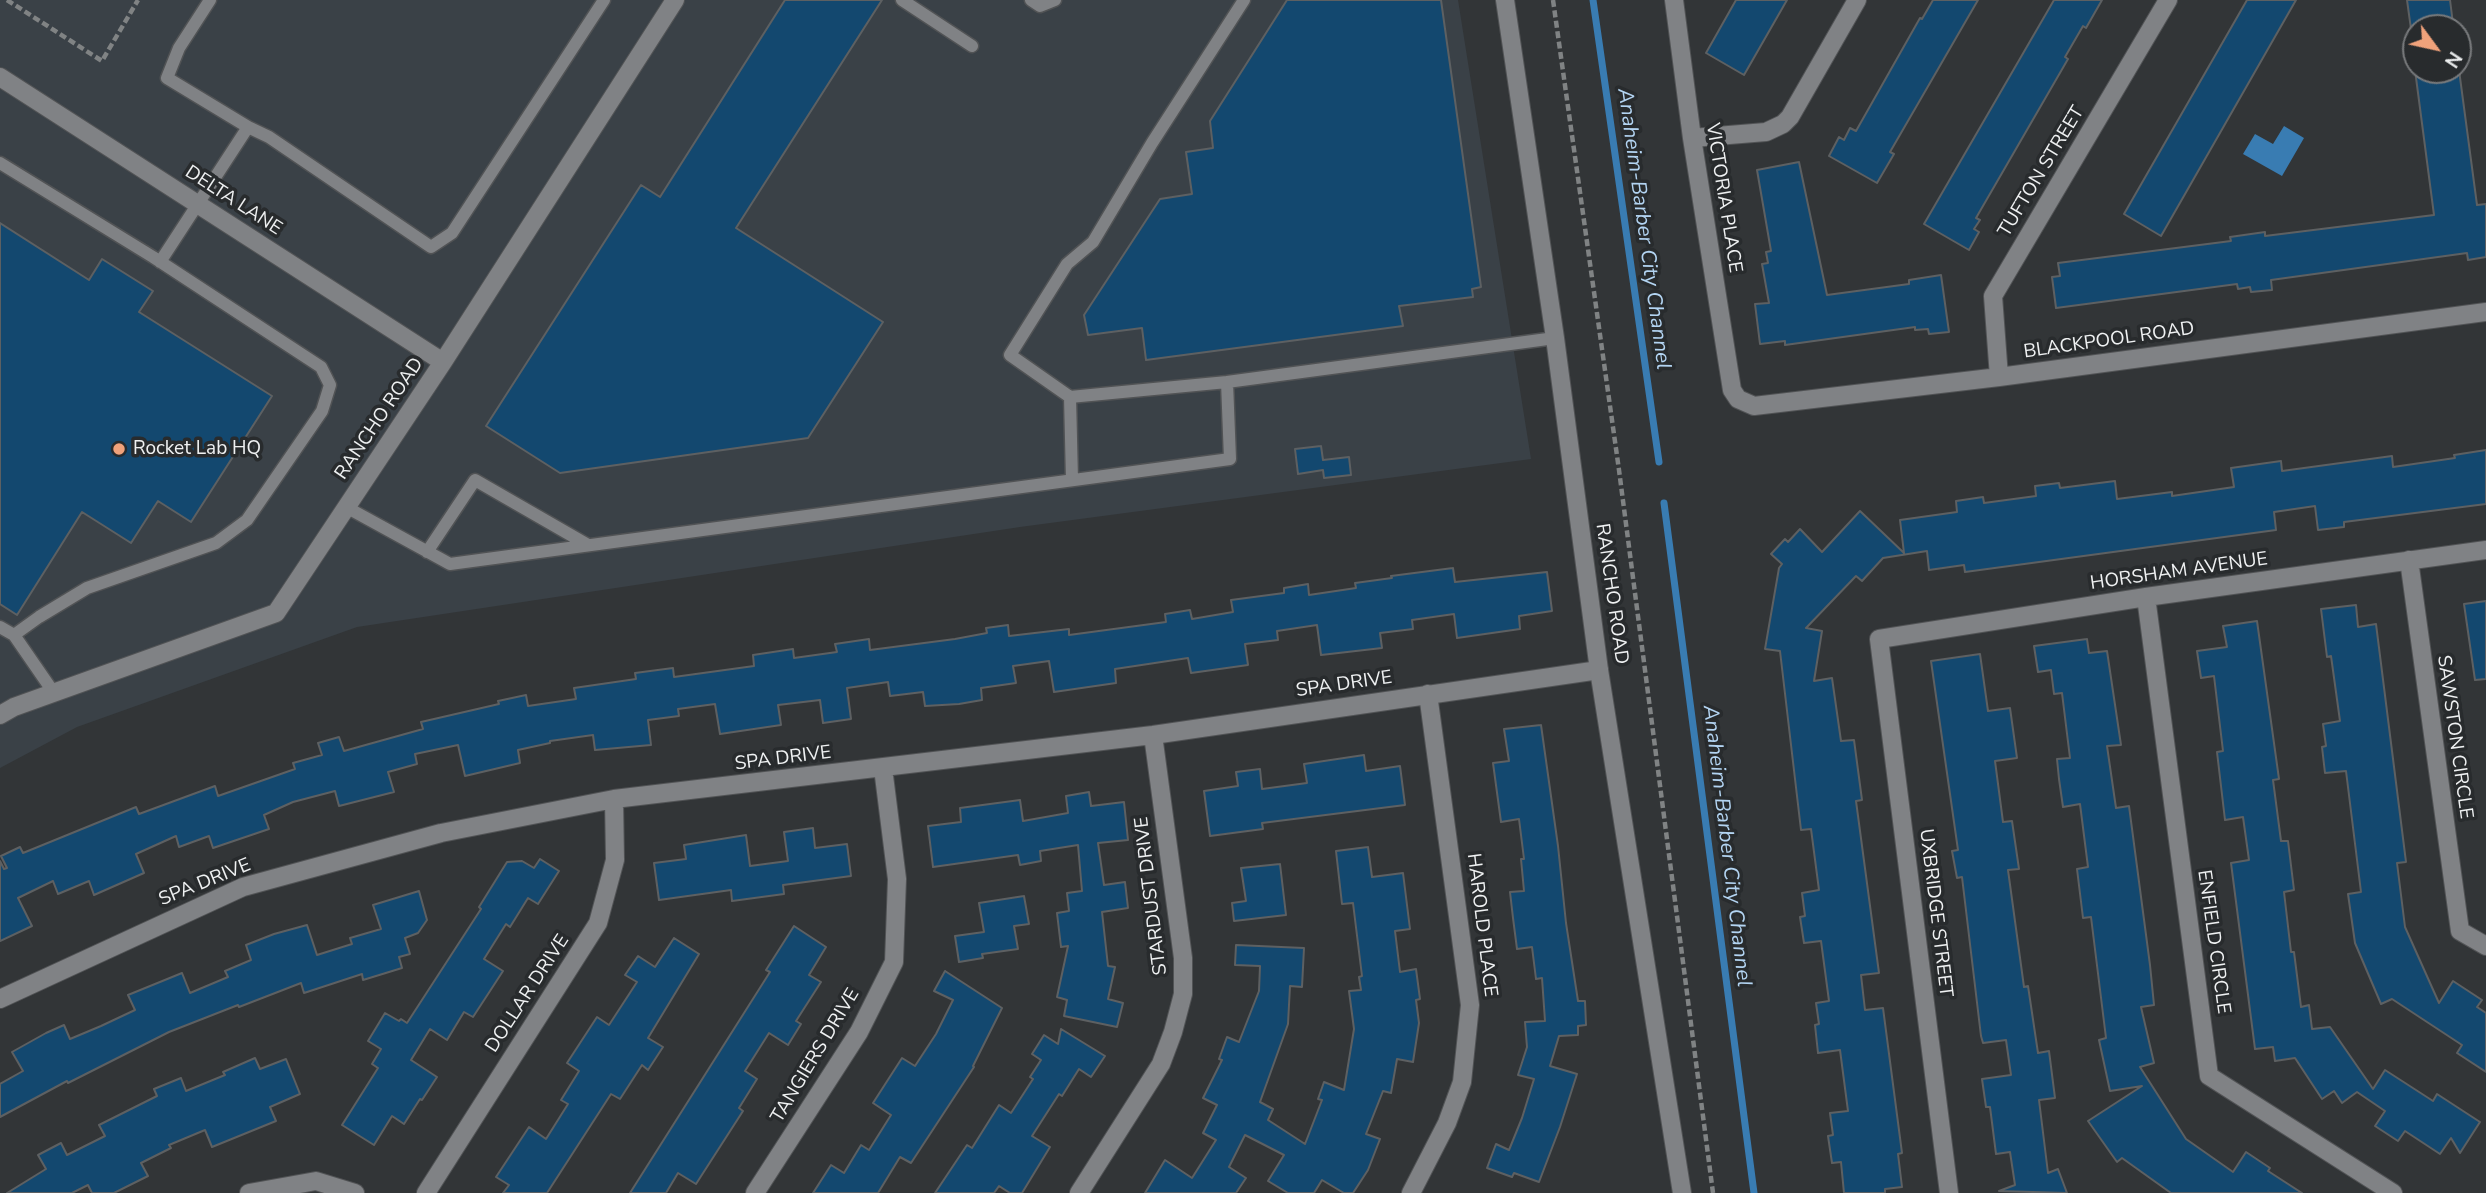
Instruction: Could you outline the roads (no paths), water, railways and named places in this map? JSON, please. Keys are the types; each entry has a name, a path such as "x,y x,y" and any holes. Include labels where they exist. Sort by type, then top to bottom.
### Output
{"street":[{"name":"RANCHO ROAD","path":"0,715 276,613 443,362 675,0"},
{"name":"RANCHO ROAD","path":"1505,0 1600,670 1682,1193"},
{"name":"VICTORIA PLACE","path":"1674,0 1692,138 1732,390 1738,399"},
{"path":"1692,138 1766,131 1783,124 1790,117 1857,0"},
{"name":"TUFTON STREET","path":"1999,377 1993,296 2168,0"},
{"name":"DELTA LANE","path":"0,76 443,362"},
{"name":"BLACKPOOL ROAD","path":"1738,399 1754,407 2486,312"},
{"name":"HORSHAM AVENUE","path":"1879,639 2146,597 2486,550"},
{"name":"SAWSTON CIRCLE","path":"2409,560 2460,930 2486,946"},
{"name":"ENFIELD CIRCLE","path":"2146,597 2209,1076 2393,1193"},
{"name":"UXBRIDGE STREET","path":"1879,639 1949,1193"},
{"name":"SPA DRIVE","path":"0,999 243,887 441,833 614,799 1153,735 1600,670"},
{"name":"HAROLD PLACE","path":"1411,1193 1447,1123 1462,1082 1470,1005 1428,694"},
{"name":"STARDUST DRIVE","path":"1079,1193 1161,1064 1183,994 1183,958 1153,735"},
{"name":"TANGIERS DRIVE","path":"755,1193 859,1032 894,961 897,879 883,768"},
{"name":"DOLLAR DRIVE","path":"426,1193 598,923 615,860 614,799"},
{"path":"249,1193 316,1181 355,1193"}],"lane":[{"path":"210,0 179,48 167,78 247,127 269,137 431,247 452,233 604,0"},
{"path":"901,0 972,46"},
{"path":"1031,0 1040,6 1055,0"},
{"path":"1244,0 1152,143 1093,242 1067,264 1010,355 1070,397 1227,382 1555,338"},
{"path":"160,262 247,127"},
{"path":"0,163 160,262 321,367 330,385 322,411 247,520 216,543 87,588 15,635"},
{"path":"346,507 450,564 1230,459 1227,382"},
{"path":"1070,397 1072,480"},
{"path":"427,552 475,480 588,545"},
{"path":"0,627 15,635 54,693"}],"water":[{"path":"2284,126 2304,138 2282,176 2243,154 2255,134 2273,144"}],"waterway":[{"name":"Anaheim-Barber City Channel","path":"1593,0 1659,462"},
{"name":"Anaheim-Barber City Channel","path":"1664,503 1754,1193"}],"place":[{"name":"Rocket Lab HQ","path":"119,449"}]}
